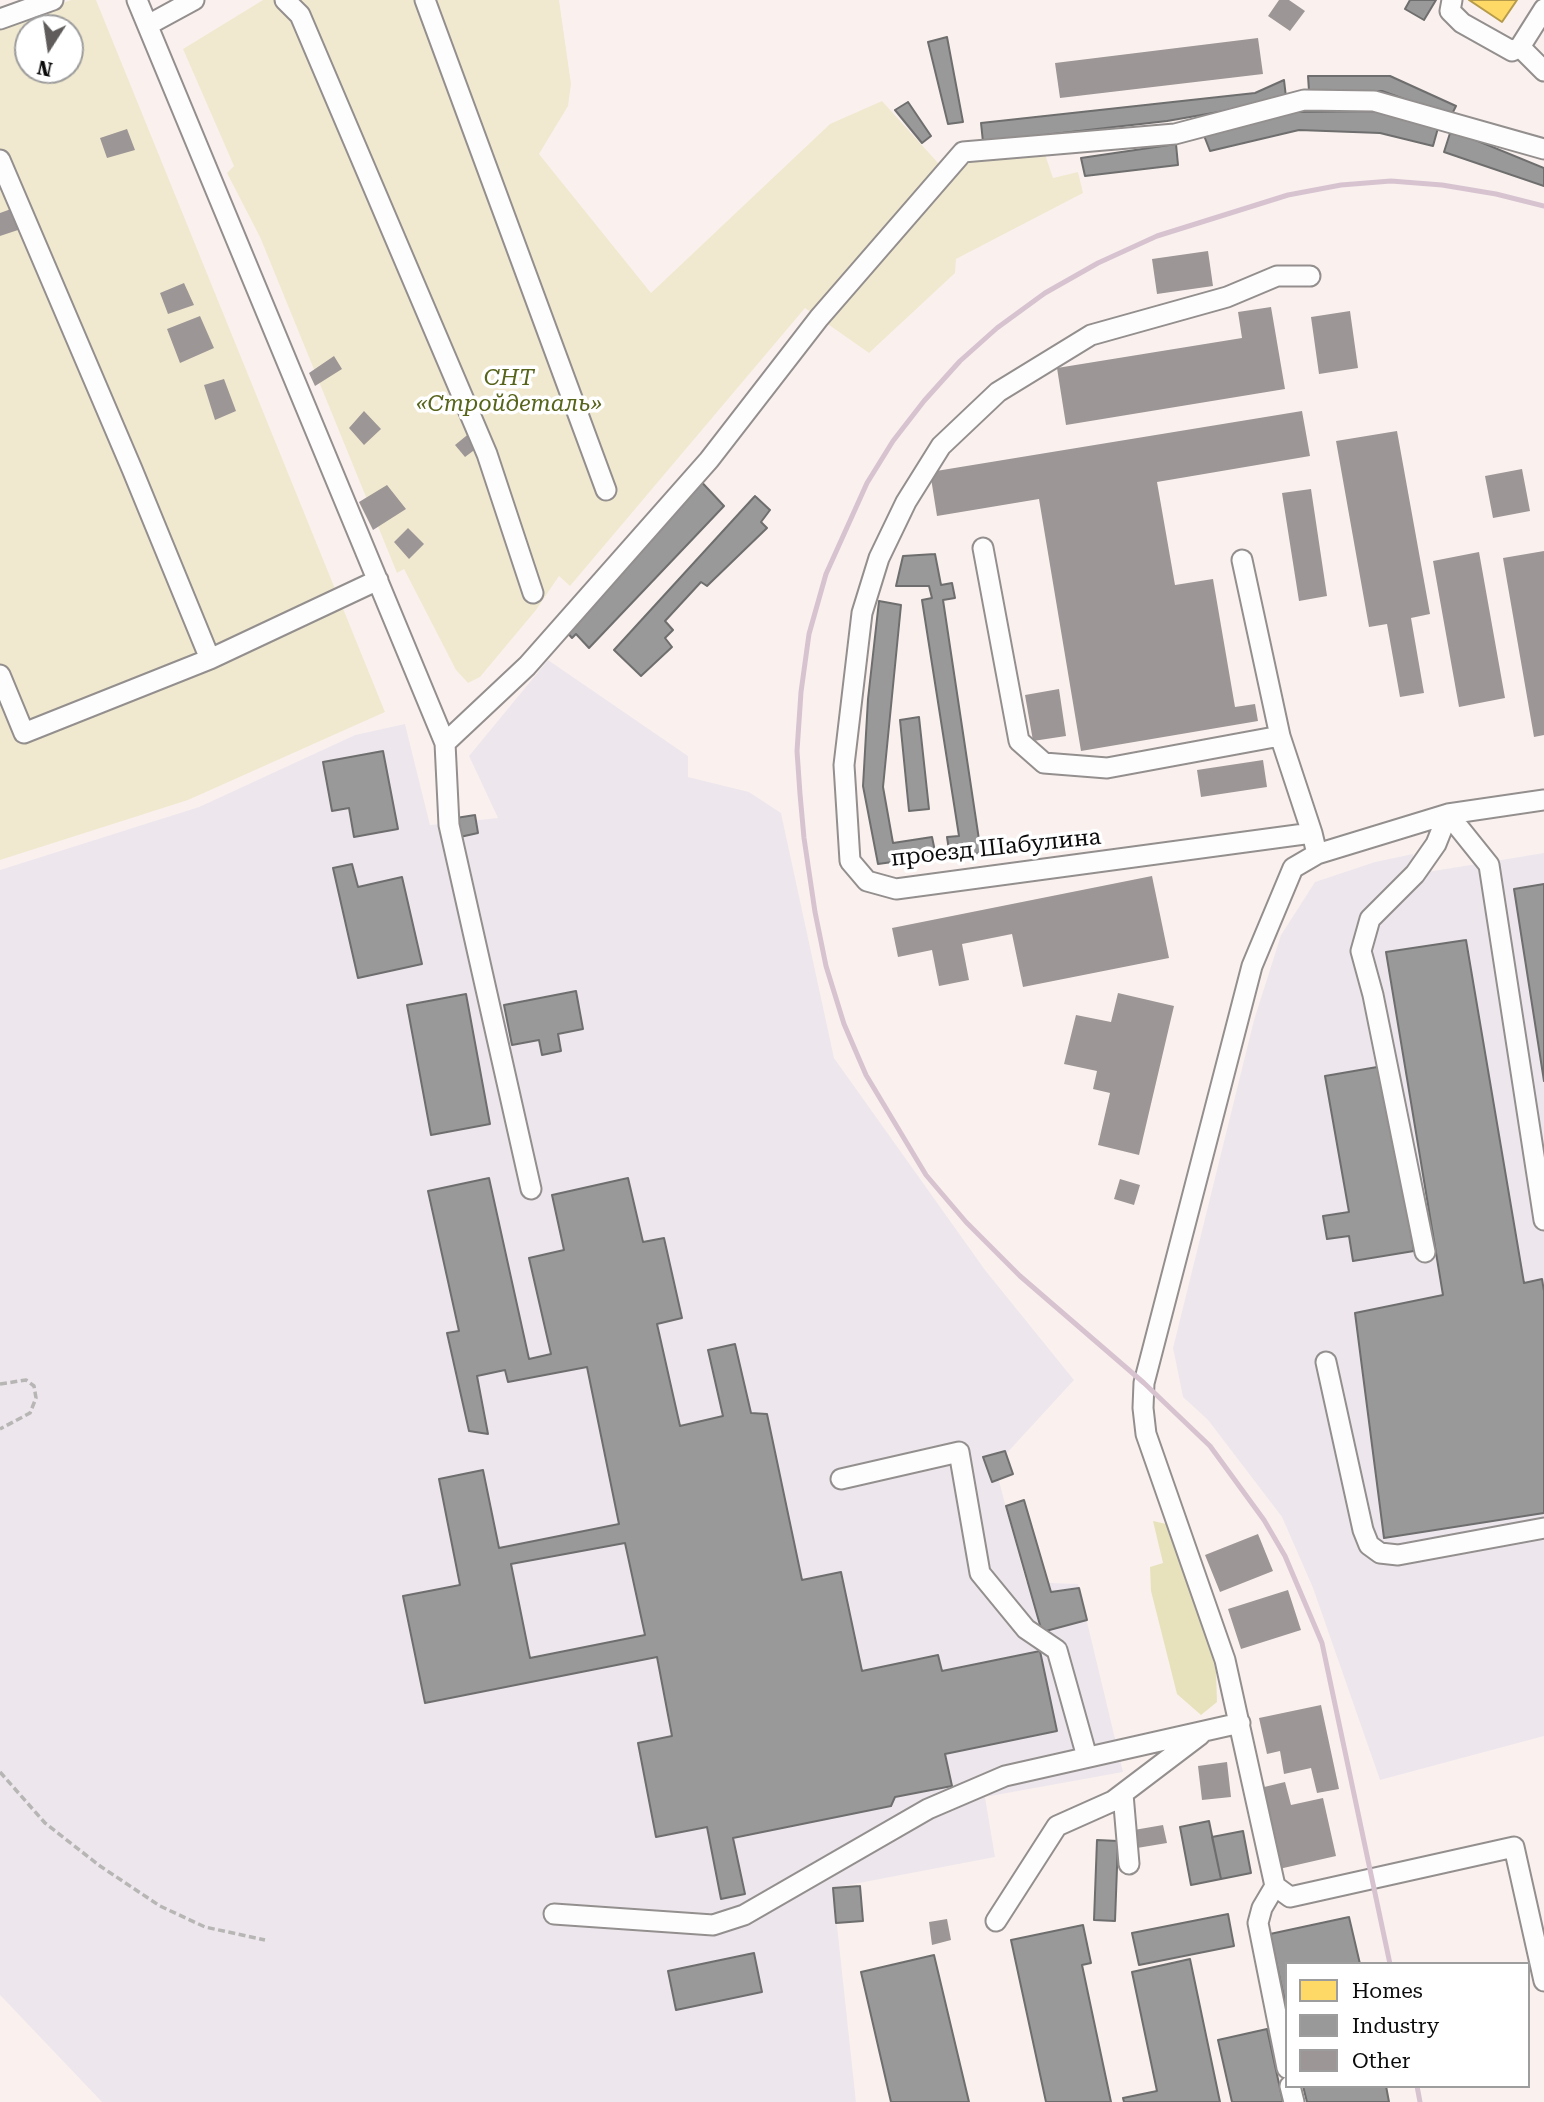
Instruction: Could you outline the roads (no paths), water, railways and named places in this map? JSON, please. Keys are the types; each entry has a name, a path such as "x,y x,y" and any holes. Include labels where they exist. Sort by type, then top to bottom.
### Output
{"street":[{"path":"0,19 53,0"},
{"path":"137,0 445,743 449,825 531,1189"},
{"path":"148,24 194,0"},
{"path":"285,0 300,15 487,454 533,593"},
{"path":"425,0 606,489"},
{"path":"1452,0 1450,11 1462,23 1512,51 1520,47 1544,9"},
{"path":"1520,47 1544,71"},
{"path":"445,743 527,666 709,460 819,318 963,152 1175,134 1304,100 1374,101 1544,149"},
{"path":"0,160 210,659"},
{"name":"проезд Шабулина","path":"1310,276 1277,276 1227,297 1091,335 998,392 941,446 906,502 879,558 862,613 844,765 850,861 867,881 896,889 1312,833"},
{"path":"983,548 1018,741 1044,763 1107,768 1280,736"},
{"path":"1242,560 1280,736 1317,855"},
{"path":"0,675 24,733 210,659 377,580"},
{"path":"1544,800 1448,814 1317,855 1293,868 1252,966 1144,1383 1143,1408 1146,1434 1224,1660 1275,1886 1290,1897 1514,1847 1544,1981"},
{"path":"1448,814 1489,865 1544,1220"},
{"path":"1425,1252 1373,995 1361,951 1370,919 1415,874 1436,844 1448,814"},
{"path":"1326,1362 1363,1530 1369,1545 1380,1553 1398,1555 1544,1528"},
{"path":"841,1479 959,1452 980,1573 1026,1629 1057,1650 1087,1758"},
{"path":"554,1914 713,1925 744,1915 928,1809 1005,1776 1240,1723"},
{"path":"996,1920 1057,1826 1113,1801 1206,1731"},
{"path":"1123,1794 1129,1864"},
{"path":"1275,1886 1262,1908 1258,1923 1285,2058"}],"railway":[{"path":"1390,1962 1322,1643 1285,1556 1264,1520 1210,1446 1144,1383 1020,1276 966,1222 926,1175 866,1075 844,1024 826,966 815,912 804,838 797,751 801,692 809,634 826,574 867,483 893,441 960,361 997,328 1045,293 1098,263 1157,236 1288,195 1341,185 1391,181 1442,185 1544,206"},
{"path":"1417,2088 1420,2102"}],"park label":[{"name":"СНТ «Стройдеталь»","path":"509,391"}]}
